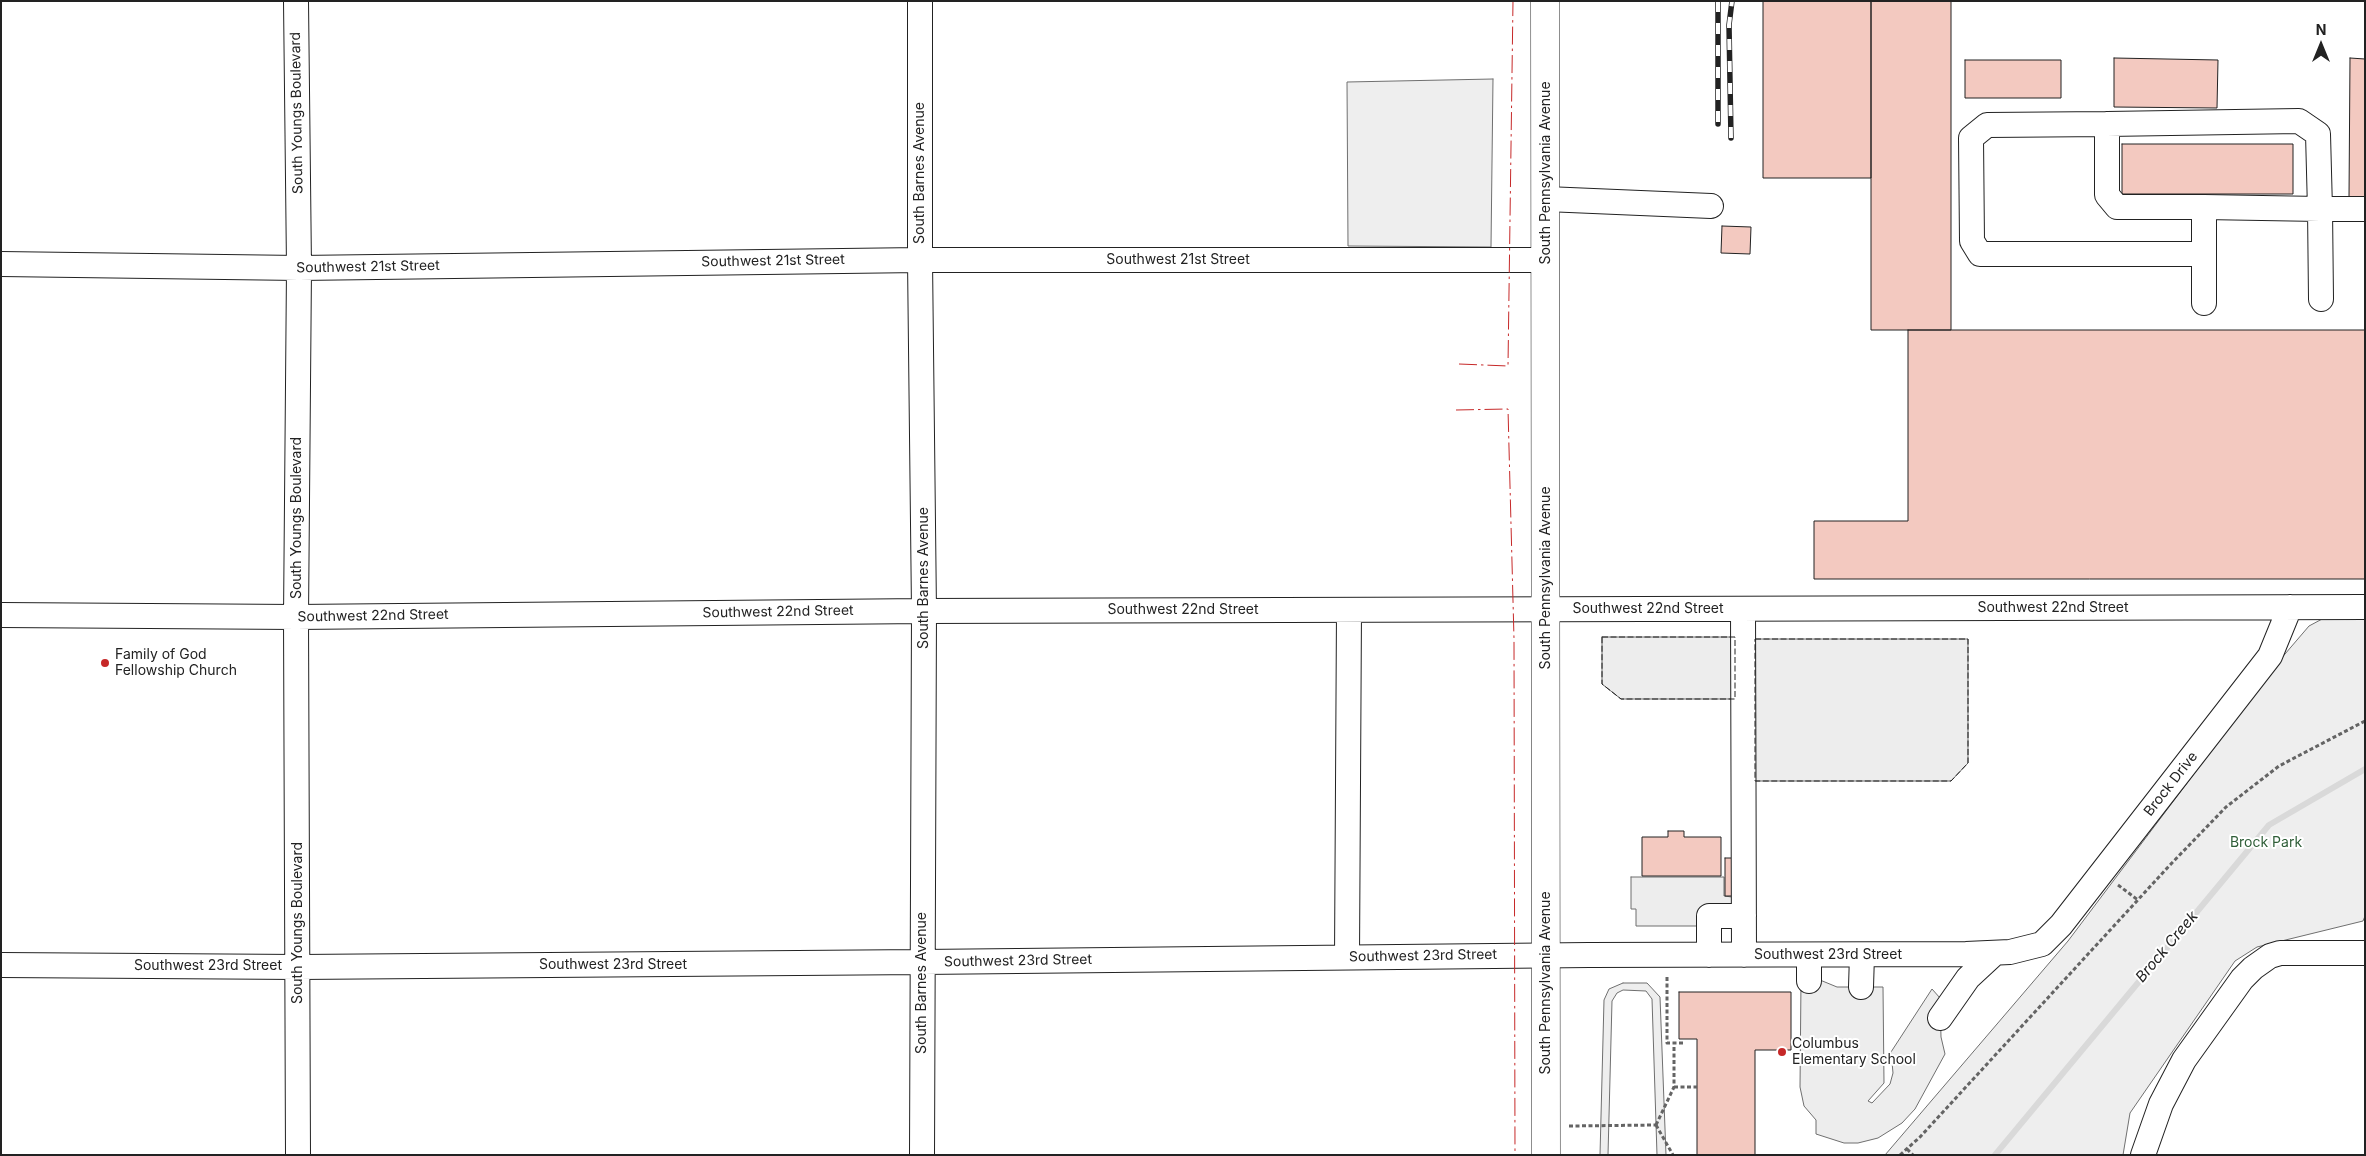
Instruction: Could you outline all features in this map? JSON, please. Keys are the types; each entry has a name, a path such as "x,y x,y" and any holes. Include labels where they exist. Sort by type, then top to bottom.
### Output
{"main road":[{"name":"South Pennsylvania Avenue","path":"1545,1 1546,1155"}],"street":[{"name":"South Youngs Boulevard","path":"296,1 299,268 296,617 299,967 298,1155"},
{"name":"South Barnes Avenue","path":"920,1 920,260 924,611 922,1155"},
{"path":"2204,254 1980,254 1972,241 1971,138 1988,125 2298,121 2318,134 2321,299"},
{"path":"2107,124 2107,195 2118,207 2365,209"},
{"path":"1546,198 1711,206"},
{"path":"2204,208 2204,303"},
{"name":"Southwest 21st Street","path":"1,264 299,268 920,260 1546,260"},
{"name":"Brock Drive","path":"2034,947 2042,944 2061,925 2270,656 2290,607"},
{"name":"Southwest 22nd Street","path":"1,615 296,617 924,611 2365,607"},
{"path":"1743,609 1739,666 1749,708 1744,955"},
{"path":"1346,957 1349,610"},
{"path":"1709,955 1709,916 1744,916"},
{"name":"Southwest 23rd Street","path":"1,965 299,967 1546,955 1862,955 1995,953 2034,947"},
{"path":"1940,1018 1968,978 1995,953"},
{"path":"2143,1155 2161,1104 2192,1047 2242,979 2264,960 2280,953 2365,953"},
{"path":"1809,955 1809,981"},
{"path":"1861,987 1862,955"}],"path":[{"path":"1900,1155 2168,866 2226,807 2279,766 2365,721"},
{"path":"1667,976 1667,1043 1685,1043"},
{"path":"1656,1125 1674,1087 1674,1043"},
{"path":"1674,1087 1697,1087"},
{"path":"1569,1126 1656,1125"},
{"path":"1656,1125 1674,1155"},
{"path":"1907,1149 1913,1155"}],"green space":[{"path":"1493,79 1491,247 1348,246 1347,82"},
{"name":"Brock Park","path":"2365,617 2365,916 2363,921 2257,947 2235,961 2130,1113 2123,1155 1885,1155 2068,941 2279,661 2309,626 2324,618"},
{"path":"1623,983 1647,983 1660,997 1666,1155 1657,1155 1652,999 1646,991 1623,990 1617,993 1612,1001 1608,1155 1600,1155 1604,1000 1609,989"}],"shaded area":[{"path":"1602,637 1735,637 1735,699 1621,699 1602,684"},
{"path":"1755,639 1968,639 1968,763 1951,781 1755,781"},
{"path":"1631,877 1724,877 1724,896 1732,897 1732,926 1636,926 1636,909 1631,909"},
{"path":"1820,980 1837,987 1883,987 1884,1083 1868,1101 1872,1103 1890,1084 1893,1073 1891,1052 1932,989 1940,998 1941,1037 1945,1054 1915,1109 1902,1123 1878,1138 1858,1143 1844,1143 1816,1134 1816,1120 1804,1106 1800,1087 1801,981"}],"building":[{"path":"1763,1 1871,1 1871,178 1763,178"},
{"path":"1871,1 1951,1 1951,330 1871,330"},
{"path":"2114,58 2218,60 2217,108 2114,107"},
{"path":"2350,58 2365,59 2365,198 2349,197"},
{"path":"1965,60 2061,60 2061,98 1965,98"},
{"path":"2122,144 2293,144 2293,194 2122,194"},
{"path":"1722,226 1751,227 1750,254 1721,253"},
{"path":"1908,330 2365,330 2365,579 1814,579 1814,521 1908,521"},
{"path":"1668,831 1684,831 1684,837 1721,837 1721,876 1642,876 1642,837 1668,837"},
{"path":"1725,858 1733,858 1733,896 1725,896"},
{"path":"1679,992 1791,992 1791,1050 1755,1050 1755,1155 1697,1155 1697,1039 1679,1039"}],"waterway":[{"name":"Brock Creek","path":"1995,1155 2269,825 2365,769"}],"railway":[{"path":"1718,1 1718,124"},
{"path":"1731,138 1729,25 1732,1"}],"fence":[{"path":"1602,637 1735,637 1735,699 1621,699 1602,684 1602,637"},
{"path":"1755,639 1968,639 1968,763 1951,781 1755,781 1755,639"}],"power":[{"path":"1459,364 1508,366 1513,1"},
{"path":"1456,410 1508,409 1514,639 1515,1155"}],"place":[{"name":"Family of God Fellowship Church","path":"105,663"},
{"name":"Columbus Elementary School","path":"1782,1052"}]}
